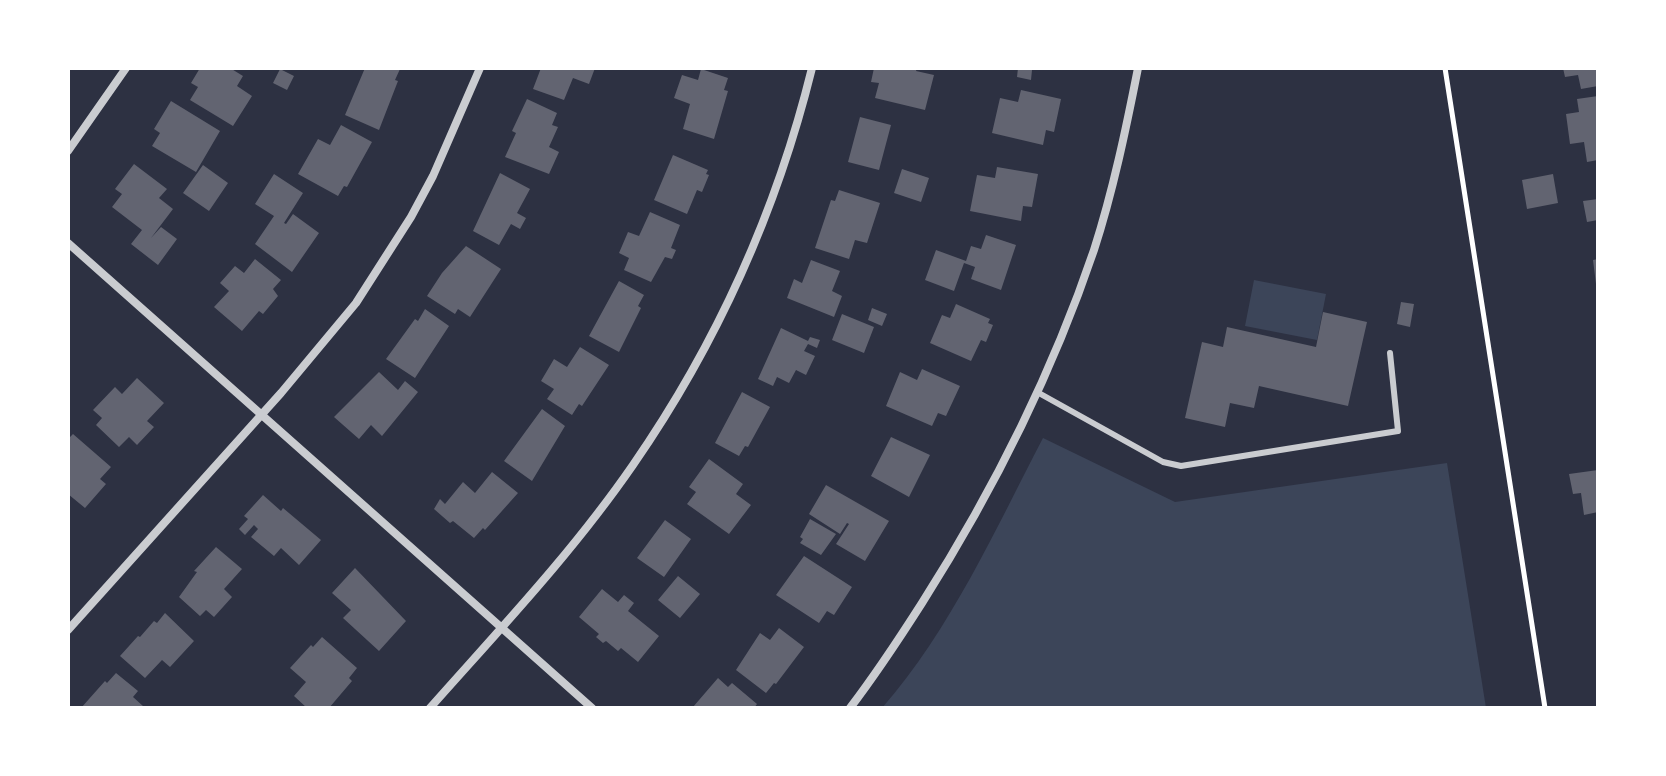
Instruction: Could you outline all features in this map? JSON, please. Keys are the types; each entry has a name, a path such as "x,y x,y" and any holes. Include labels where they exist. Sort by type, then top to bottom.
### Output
{"street":[{"path":"68,151 126,68"},
{"path":"68,630 328,340 382,266 433,176 480,68"},
{"path":"430,708 556,564 633,465 696,363 751,257 798,125 812,68"},
{"path":"850,708 876,675 963,538 1037,392 1094,249 1126,134 1138,68"},
{"path":"68,243 261,413 373,517 592,708"}],"lane":[{"path":"1037,392 1163,462 1181,466 1398,431 1390,353"}],"path":[{"path":"1445,68 1545,708"}],"shaded area":[{"path":"1254,280 1326,294 1317,340 1245,326"},
{"path":"1043,438 1175,502 1447,463 1486,708 882,708 951,612"}],"building":[{"path":"200,68 230,68 243,76 237,86 252,96 233,126 190,100 198,87 191,83"},
{"path":"365,68 400,69 379,130 345,115"},
{"path":"541,68 595,68 589,84 573,78 564,100 533,89"},
{"path":"874,68 917,68 916,71 934,75 925,110 875,98 879,83 871,82"},
{"path":"1018,68 1032,70 1031,80 1017,77"},
{"path":"1563,68 1598,68 1598,86 1581,89 1578,75 1565,77"},
{"path":"280,69 294,76 287,90 273,83"},
{"path":"701,69 728,78 724,90 728,91 714,139 683,129 690,104 674,98 682,75 698,80"},
{"path":"1021,90 1061,99 1054,132 1046,130 1043,145 992,133 1000,98 1018,102"},
{"path":"1598,96 1598,160 1587,162 1584,142 1570,144 1566,114 1579,112 1577,99"},
{"path":"527,99 557,113 552,125 558,127 549,147 559,152 549,174 505,157 516,133 512,131"},
{"path":"171,101 220,131 196,172 152,146 160,133 154,129"},
{"path":"860,117 891,125 879,170 848,162"},
{"path":"341,125 372,142 347,187 344,186 338,196 298,174 318,139 330,145"},
{"path":"673,155 708,170 702,192 697,190 687,214 654,200"},
{"path":"134,164 167,189 159,198 173,209 151,238 161,227 177,239 158,265 131,244 142,230 112,207 122,194 115,189"},
{"path":"203,165 228,183 209,211 183,193"},
{"path":"997,167 1038,174 1032,207 1023,206 1021,221 970,211 977,175 995,178"},
{"path":"902,169 929,178 921,202 894,193"},
{"path":"500,173 530,189 517,213 526,218 520,229 511,224 499,245 473,231"},
{"path":"274,174 303,193 284,223 293,214 319,233 292,272 255,244 274,216 255,204"},
{"path":"1553,174 1558,203 1527,209 1522,180"},
{"path":"839,190 880,203 867,243 855,240 849,259 815,248 831,200 835,201"},
{"path":"1598,199 1598,220 1587,222 1583,201"},
{"path":"650,212 680,225 671,248 676,250 672,259 665,257 651,282 624,270 629,258 619,253 628,232 639,236"},
{"path":"986,235 1016,245 1001,290 971,279 975,267 964,263 954,291 925,280 936,250 966,261 971,246 981,249"},
{"path":"466,246 501,269 470,317 458,309 455,314 427,296"},
{"path":"255,259 281,280 273,289 278,296 263,314 259,311 242,331 214,307 229,291 220,283 235,266 244,273"},
{"path":"1598,259 1598,284 1596,284 1593,260"},
{"path":"811,260 840,271 832,291 842,296 834,317 787,298 794,279 802,283"},
{"path":"619,281 644,295 638,306 641,308 619,352 589,336"},
{"path":"1401,302 1414,304 1410,327 1397,324"},
{"path":"956,304 990,319 988,323 993,325 986,342 981,340 971,361 930,343 942,315 950,318"},
{"path":"872,308 887,314 882,326 868,320"},
{"path":"425,309 449,326 415,378 386,359"},
{"path":"1323,312 1367,322 1348,406 1259,386 1254,408 1230,403 1225,427 1185,418 1202,342 1223,347 1227,327 1316,347"},
{"path":"842,314 874,327 864,353 832,340"},
{"path":"781,328 808,341 810,337 820,340 817,348 808,344 804,351 815,356 806,375 796,370 789,383 777,377 773,386 758,379"},
{"path":"580,347 609,365 582,406 579,404 572,415 547,399 554,389 541,381 554,359 567,367"},
{"path":"922,369 960,386 946,416 938,413 932,426 886,406 900,372 917,380"},
{"path":"379,372 398,390 405,381 418,392 382,436 371,425 359,439 334,417"},
{"path":"137,378 164,403 147,421 154,427 137,445 129,437 119,447 96,425 102,418 93,410 115,387 122,394"},
{"path":"742,392 770,407 748,447 745,446 739,456 715,443"},
{"path":"542,409 565,426 532,481 504,461"},
{"path":"73,434 111,467 100,479 106,484 85,508 68,494 68,439"},
{"path":"891,437 930,455 909,497 871,476"},
{"path":"709,459 743,484 736,494 751,505 729,534 687,504 696,492 689,487"},
{"path":"1598,470 1598,512 1584,515 1581,493 1573,494 1569,474"},
{"path":"492,472 518,493 474,538 434,509 440,499 445,504 463,482 475,493"},
{"path":"826,485 889,521 865,561 836,544 849,524 840,534 809,514"},
{"path":"263,495 321,540 299,565 281,548 274,556 251,537 258,529 254,525 245,535 239,529 248,519 244,516"},
{"path":"810,519 836,534 821,555 800,543"},
{"path":"665,520 691,539 664,577 637,558"},
{"path":"216,547 242,569 224,589 232,597 214,617 206,610 200,616 179,597 197,572 194,571"},
{"path":"804,556 852,587 834,615 827,611 819,623 776,595"},
{"path":"355,568 406,621 379,651 343,618 351,610 332,593"},
{"path":"678,576 700,594 680,618 658,600"},
{"path":"602,589 618,602 624,595 634,603 628,611 659,636 638,662 621,648 618,651 606,641 603,643 596,637 599,634 579,617"},
{"path":"165,613 194,641 170,667 162,660 145,678 120,656"},
{"path":"779,628 804,647 766,693 736,670 760,633 770,640"},
{"path":"322,637 357,668 349,678 352,681 329,708 307,708 294,696 306,682 290,668"},
{"path":"116,673 138,691 133,697 143,706 141,708 81,708 105,681 107,683"},
{"path":"718,678 728,687 732,683 757,704 754,708 693,707"}]}
